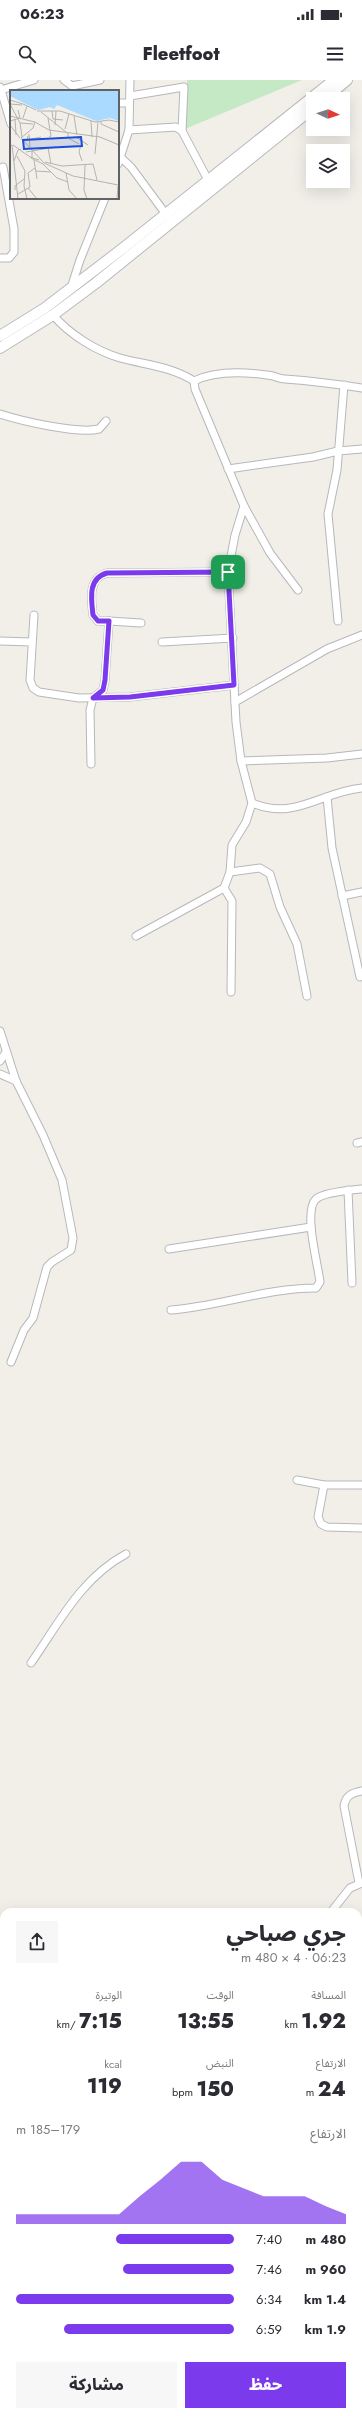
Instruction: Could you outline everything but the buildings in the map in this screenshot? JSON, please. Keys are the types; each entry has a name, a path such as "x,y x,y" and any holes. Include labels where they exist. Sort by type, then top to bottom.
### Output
{"main road":[{"path":"323,92 334,80"},
{"path":"332,92 347,80"},
{"path":"0,336 71,288 168,218 208,180 306,110"},
{"path":"0,348 53,315 168,218 306,110"}],"street":[{"path":"9,112 2,102 0,88 34,80"},
{"path":"64,80 72,86 100,80"},
{"path":"130,80 129,130 119,159 131,167 168,218"},
{"path":"119,102 184,87 182,131"},
{"path":"129,130 176,127 182,131 208,180"},
{"path":"0,258 9,258 14,252 14,229 2,167"},
{"path":"71,288 80,260 105,199"},
{"path":"53,315 65,328 96,347 121,358 165,367 180,372 194,381"},
{"path":"194,381 203,376 224,374 267,374 284,379 362,388"},
{"path":"194,381 195,389 244,506 270,553 298,590"},
{"path":"338,621 328,523 336,477 344,385"},
{"path":"0,414 21,421 76,429 94,430 106,421"},
{"path":"228,469 338,451 362,449"},
{"path":"136,936 224,888 230,872 232,846 243,828 252,803 241,760 235,702 233,638 228,572 235,535 244,506"},
{"path":"141,623 98,621 93,615 93,582 98,576 107,573 228,572"},
{"path":"34,615 29,672 33,688 39,692 93,698 130,697 234,685"},
{"path":"91,764 90,710 93,698 103,690 109,621"},
{"path":"235,702 327,648 362,635"},
{"path":"162,642 233,638"},
{"path":"0,641 31,642"},
{"path":"241,760 327,758 362,754"},
{"path":"252,803 265,808 286,810 362,788"},
{"path":"327,797 332,848 360,977"},
{"path":"230,872 260,868 270,874 280,907 297,944 307,996"},
{"path":"224,888 232,901 231,992"},
{"path":"342,896 362,892"},
{"path":"0,1031 16,1081 56,1162 62,1180 73,1238 71,1250 47,1267 33,1318 24,1330 11,1362"},
{"path":"0,1062 6,1052"},
{"path":"0,1074 16,1081"},
{"path":"171,1310 202,1308 272,1290 316,1288 320,1282 311,1227 312,1211 316,1198 362,1188"},
{"path":"348,1190 352,1283"},
{"path":"169,1249 311,1227"},
{"path":"297,1480 324,1485 362,1485"},
{"path":"324,1485 318,1517 321,1524 328,1527 362,1528"},
{"path":"30,1663 85,1586 106,1566 126,1554"},
{"path":"334,1908 350,1888 360,1880 344,1806 345,1799 350,1794 362,1792"}],"green space":[{"path":"187,80 302,80 185,129"}],"route":[{"path":"228,572 232,615 232,669 234,685 130,697 93,698 103,690 109,621 98,621 93,615 93,582 98,576 107,573 228,572"}]}
